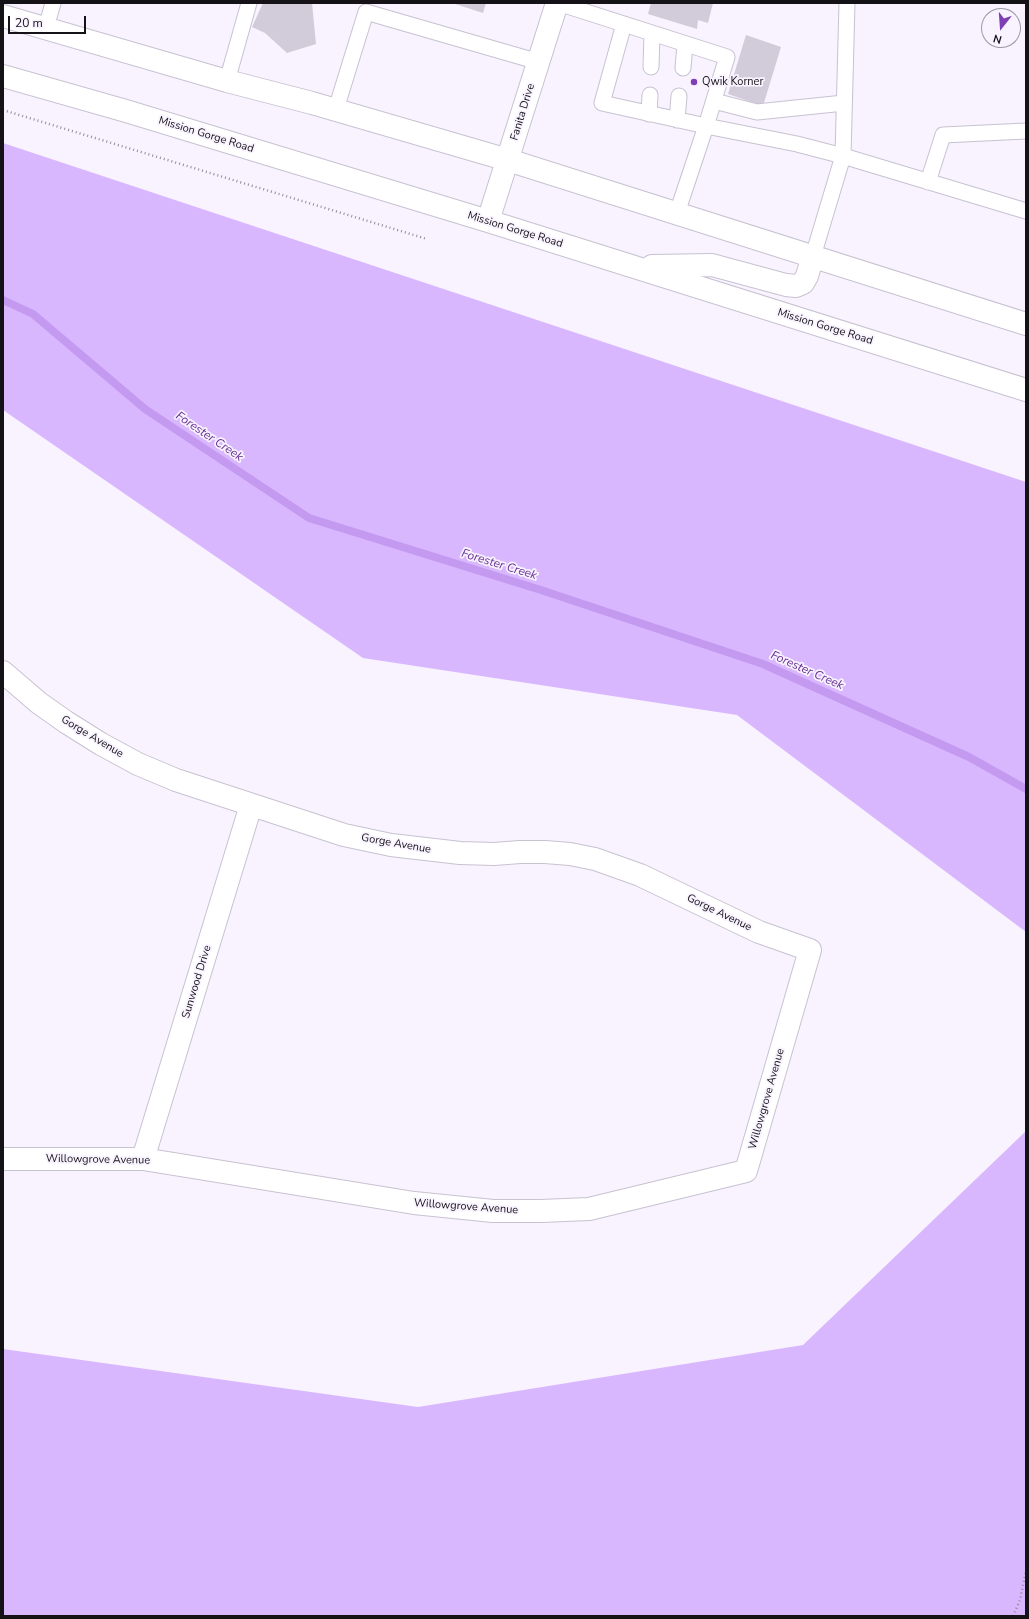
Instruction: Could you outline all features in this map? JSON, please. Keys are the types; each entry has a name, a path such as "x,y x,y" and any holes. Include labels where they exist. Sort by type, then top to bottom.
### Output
{"main road":[{"name":"Fanita Drive","path":"488,221 557,3"},
{"path":"3,16 227,81 336,109 508,160 1026,324"},
{"name":"Mission Gorge Road","path":"3,76 134,113 488,221 1026,390"},
{"path":"633,267 712,265 786,285 796,286 803,284 813,256"},
{"name":"Gorge Avenue","path":"3,672 44,707 101,744 138,764 176,780 344,835 391,845 460,853 494,854 545,852 570,854 595,859 640,875 759,932 810,950"},
{"name":"Sunwood Drive","path":"143,1159 250,805"},
{"name":"Willowgrove Avenue","path":"3,1159 143,1159 414,1203 493,1211 588,1209 746,1171 810,950"}],"lane":[{"path":"46,28 53,3"},
{"path":"227,81 249,3"},
{"path":"557,3 727,57 677,213"},
{"path":"813,256 843,156 847,3"},
{"path":"336,109 361,8 539,62"},
{"path":"624,24 602,104 797,144 843,156 1026,211"},
{"path":"651,67 652,33"},
{"path":"683,68 685,44"},
{"path":"649,114 650,95"},
{"path":"677,120 679,96"},
{"path":"714,100 757,112 844,103"},
{"path":"928,182 943,135 1026,130"}],"path":[{"path":"3,110 427,239"},
{"path":"1013,1616 1020,1600 1026,1571"}],"shaded area":[{"path":"3,143 1026,482 1026,932 737,715 363,658 3,410"},
{"path":"1026,1131 1026,1616 3,1616 3,1349 418,1407 803,1345"}],"building":[{"path":"263,3 312,3 316,44 287,53 265,33 252,27"},
{"path":"452,3 486,3 483,13"},
{"path":"651,3 713,3 708,23 698,20 697,29 648,14"},
{"path":"746,35 781,47 763,106 728,94"}],"waterway":[{"name":"Forester Creek","path":"3,300 33,314 145,409 309,518 541,590 763,664 969,757 1026,789"}],"place":[{"name":"Qwik Korner","path":"694,82"}]}
